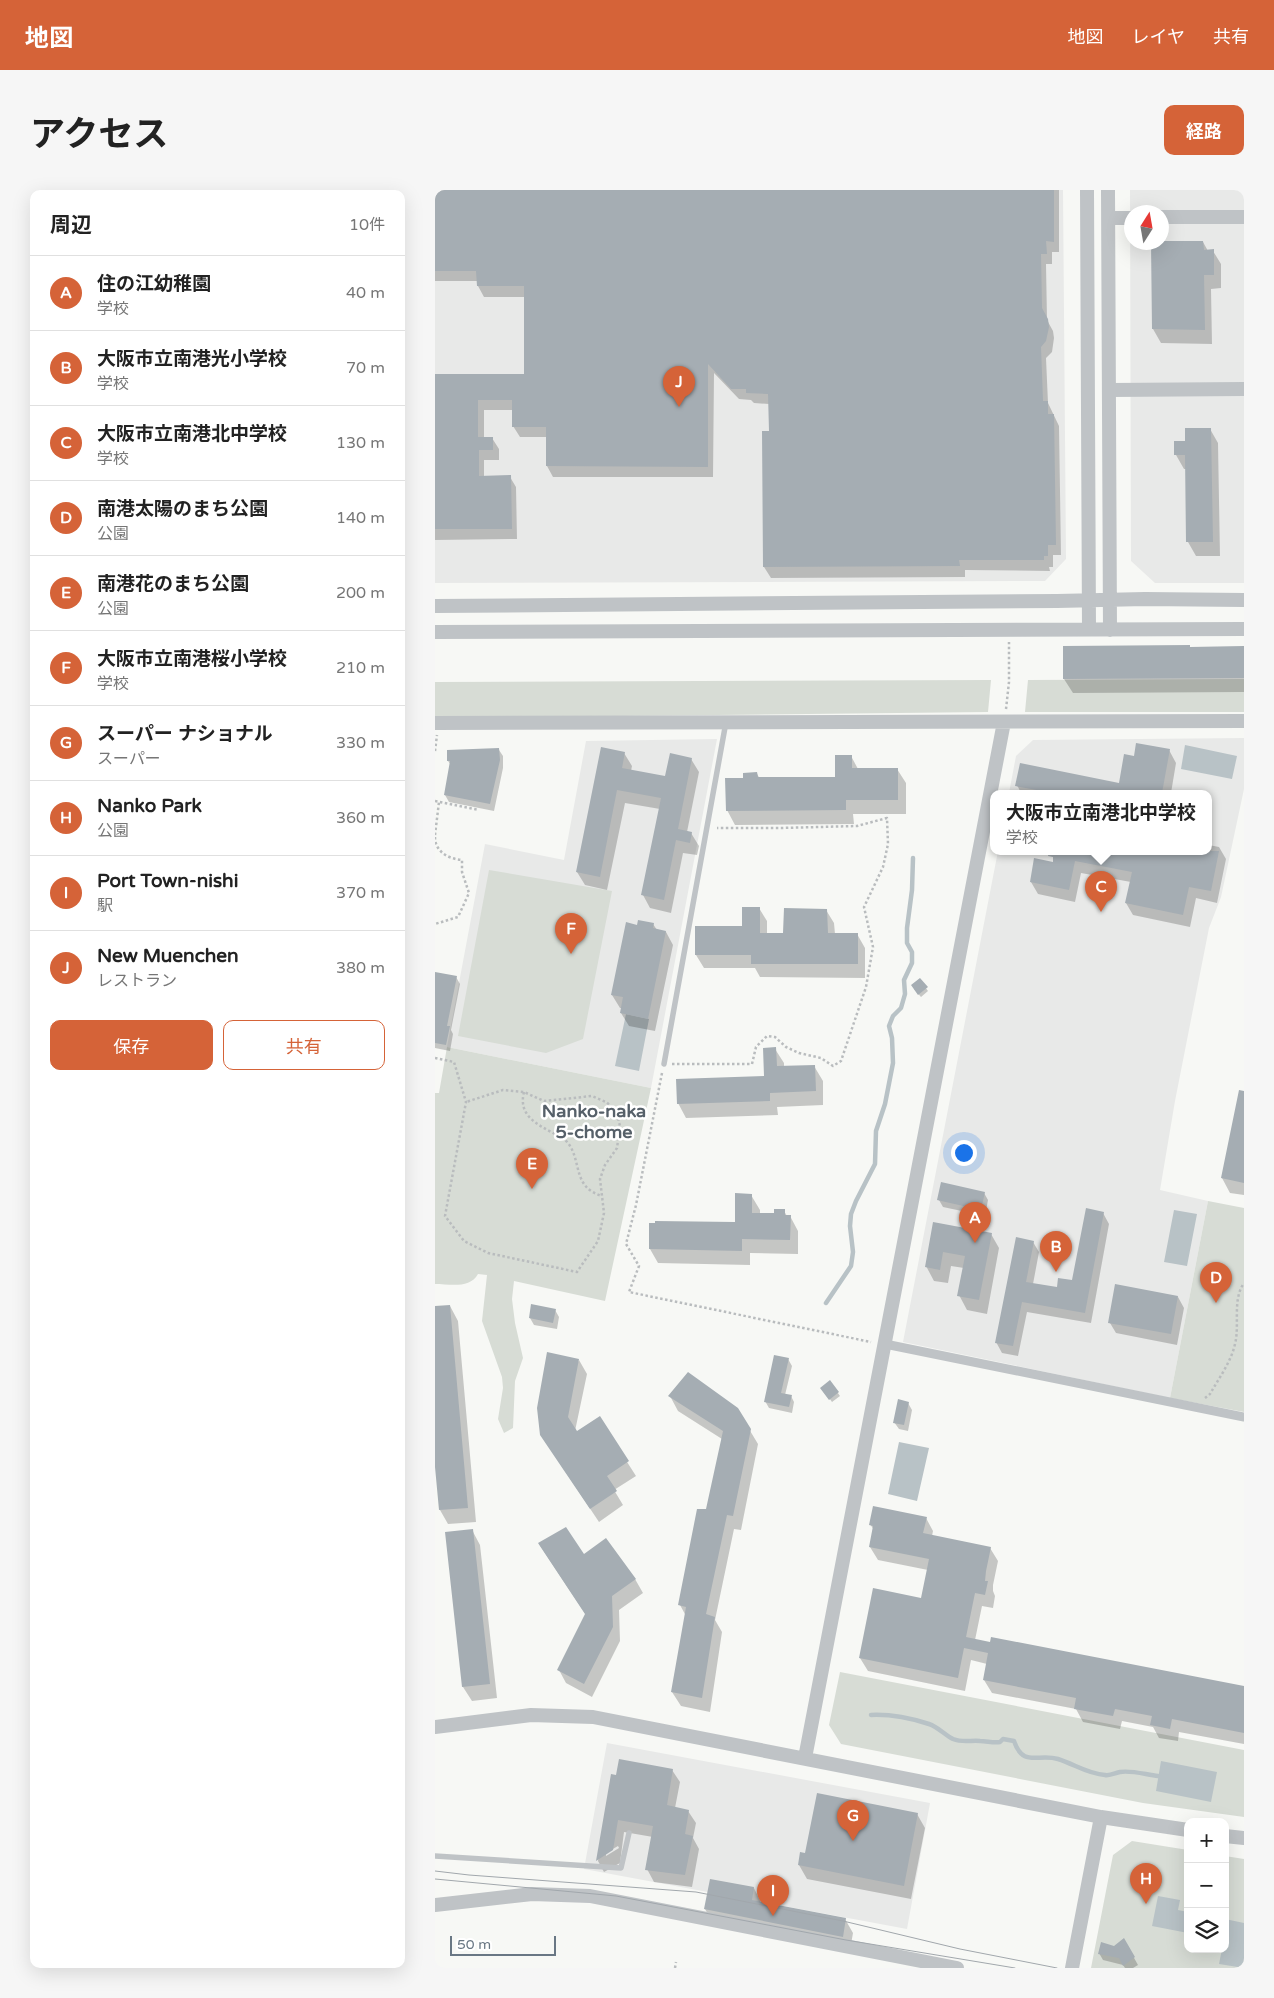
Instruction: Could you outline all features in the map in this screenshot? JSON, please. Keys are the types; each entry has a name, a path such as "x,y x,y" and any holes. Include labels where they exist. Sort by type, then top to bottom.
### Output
{"street":[{"path":"1087,190 1089,630"},
{"path":"1108,190 1111,390 1110,630"},
{"path":"1169,218 1244,217"},
{"path":"1109,218 1124,218"},
{"path":"1111,390 1244,389"},
{"path":"435,606 1244,600"},
{"path":"435,632 1244,629"},
{"path":"435,723 1244,721"},
{"path":"991,790 1004,722"},
{"path":"805,1758 990,795"},
{"path":"885,1344 1195,1408 1244,1416"},
{"path":"435,1727 531,1715 593,1717 1101,1817 1184,1829"},
{"path":"1072,1968 1101,1817"},
{"path":"1229,1836 1244,1838"},
{"path":"435,1905 532,1894 590,1896 957,1968"}],"lane":[{"path":"663,1064 726,722"},
{"path":"435,1856 621,1868 629,1833"}],"path":[{"path":"1004,722 1009,682 1009,631"},
{"path":"435,801 479,810"},
{"path":"435,924 458,917 469,893 461,872 462,860 446,856 435,842 439,802"},
{"path":"705,828 857,826 887,818 888,844 883,866 863,907 873,947 866,987 841,1061 833,1066 821,1058 799,1053 775,1037 767,1036 756,1047 752,1064 663,1064 636,1205 626,1244 639,1266 629,1292 885,1344"},
{"path":"435,1058 454,1062 466,1102 445,1216 464,1241 488,1253 577,1272 598,1241 604,1213 600,1180 605,1165 617,1148 620,1126 616,1110 606,1102 592,1096 544,1101 524,1092 503,1090 466,1102"},
{"path":"524,1092 523,1107 529,1118 567,1142 578,1172 586,1186 593,1194 602,1196"},
{"path":"1195,1408 1210,1394 1232,1354 1238,1330 1240,1289 1244,1283"},
{"path":"675,1968 676,1962"}],"shaded area":[{"path":"435,190 1063,190 1066,559 1045,581 435,583"},
{"path":"1130,190 1244,190 1244,583 1155,583 1131,561 1130,250 1169,250 1169,205 1130,205"},
{"path":"1244,679 1244,712 1025,712 1028,680"},
{"path":"991,680 988,712 435,716 435,682"},
{"path":"1244,738 1244,789 1221,897 1209,928 1175,1101 1160,1190 1208,1201 1170,1398 903,1342 997,855 1212,855 1212,790 1010,790 1016,756 1033,740"},
{"path":"717,739 651,1088 447,1047 485,844 564,860 586,741"},
{"path":"1185,745 1237,756 1232,779 1181,769"},
{"path":"489,870 612,891 583,1039 546,1053 458,1036"},
{"path":"626,1014 649,1019 639,1071 615,1066"},
{"path":"447,1047 651,1088 605,1301 514,1281 512,1299 523,1358 515,1381 513,1428 504,1433 498,1419 503,1388 502,1377 482,1321 487,1275 478,1274 474,1279 465,1284 435,1284 435,1093 439,1093"},
{"path":"1208,1201 1244,1208 1244,1412 1170,1398"},
{"path":"1174,1210 1197,1214 1187,1266 1164,1262"},
{"path":"899,1442 929,1448 917,1501 888,1494"},
{"path":"840,1672 1244,1750 1244,1817 1143,1803 841,1744 829,1725"},
{"path":"607,1743 930,1803 907,1929 584,1869"},
{"path":"1161,1761 1217,1772 1211,1802 1156,1791"},
{"path":"1132,1841 1184,1849 1184,1953 1229,1953 1229,1857 1244,1859 1244,1968 1091,1968 1113,1855"},
{"path":"1158,1896 1180,1900 1178,1910 1184,1911 1184,1932 1152,1926"},
{"path":"1229,1920 1244,1923 1244,1968 1219,1964 1221,1953 1229,1953"}],"building":[{"path":"435,190 1054,190 1054,242 1046,241 1047,254 1041,254 1042,308 1048,319 1049,327 1046,341 1041,347 1043,401 1048,401 1048,414 1054,414 1056,545 1048,545 1048,556 1044,556 1044,560 959,560 960,566 763,567 762,431 769,431 768,394 746,393 746,389 731,389 708,364 708,467 546,466 546,427 512,427 512,400 478,400 478,437 493,437 493,450 479,450 479,476 511,475 512,529 435,529 435,374 524,374 524,286 477,286 476,271 435,271"},
{"path":"1169,241 1203,241 1204,250 1214,249 1214,275 1204,275 1205,330 1152,329 1151,250 1169,250"},
{"path":"1185,428 1211,428 1213,542 1186,542 1185,455 1174,455 1174,441 1185,441"},
{"path":"1190,645 1190,647 1244,646 1244,678 1063,679 1063,646"},
{"path":"1136,743 1170,749 1163,790 1037,790 1015,786 1020,763 1119,783 1124,754 1134,756"},
{"path":"601,747 625,752 622,768 665,776 670,753 692,758 678,829 692,832 690,843 676,840 664,900 641,895 661,798 617,790 600,877 576,872"},
{"path":"499,748 500,760 490,804 444,795 450,761 447,761 447,750"},
{"path":"835,755 852,755 852,768 898,768 898,800 846,800 846,810 726,811 725,778 743,778 743,773 757,772 758,777 835,777"},
{"path":"1212,851 1219,851 1211,891 1189,887 1183,915 1125,903 1132,872 1075,861 1069,890 1030,882 1034,858 1053,862 1053,857 1048,856 1212,855"},
{"path":"742,907 760,907 760,933 783,933 784,908 827,909 828,933 858,933 858,964 751,964 751,955 695,955 695,926 742,926"},
{"path":"638,920 654,923 653,928 666,931 648,1019 620,1013 623,997 611,995 626,922 637,925"},
{"path":"435,972 457,976 447,1026 450,1026 446,1045 435,1043"},
{"path":"920,978 928,987 918,995 911,985"},
{"path":"776,1047 777,1066 815,1065 816,1091 770,1093 770,1101 677,1104 676,1079 764,1076 763,1048"},
{"path":"1239,1090 1244,1091 1244,1183 1221,1178"},
{"path":"941,1182 985,1192 981,1210 937,1200"},
{"path":"735,1193 752,1194 752,1213 774,1213 774,1209 785,1209 785,1215 791,1215 790,1240 742,1239 742,1251 649,1249 649,1223 655,1223 655,1221 735,1222"},
{"path":"1086,1208 1104,1212 1085,1313 1022,1302 1013,1346 995,1343 1016,1237 1034,1241 1026,1282 1057,1287 1058,1278 1072,1280"},
{"path":"933,1222 992,1233 979,1300 957,1296 965,1256 943,1252 940,1270 925,1267"},
{"path":"1115,1284 1178,1296 1171,1334 1108,1323"},
{"path":"531,1304 556,1309 553,1323 529,1318"},
{"path":"450,1305 468,1508 439,1510 435,1467 435,1306"},
{"path":"547,1352 579,1359 568,1417 577,1431 600,1416 629,1461 607,1476 617,1491 590,1509 540,1435 537,1408"},
{"path":"774,1355 789,1358 781,1393 792,1395 789,1407 764,1402"},
{"path":"688,1372 738,1408 751,1429 733,1516 727,1515 706,1614 715,1617 702,1698 671,1692 686,1607 678,1605 697,1509 706,1509 723,1431 668,1396"},
{"path":"830,1380 839,1392 829,1400 820,1388"},
{"path":"898,1399 909,1402 904,1425 893,1423"},
{"path":"873,1506 927,1517 923,1533 991,1547 986,1571 985,1581 988,1581 985,1595 975,1593 966,1637 990,1642 991,1637 1244,1686 1244,1733 1172,1719 1170,1729 1150,1725 1152,1716 1115,1709 1113,1716 1074,1709 1076,1698 983,1680 988,1653 964,1648 958,1678 859,1658 873,1588 921,1598 929,1559 869,1547 873,1526 869,1525"},
{"path":"566,1527 584,1554 606,1538 636,1579 612,1596 613,1627 584,1684 557,1670 585,1614 538,1543"},
{"path":"473,1529 490,1684 462,1687 445,1532"},
{"path":"619,1759 673,1769 667,1805 689,1810 685,1834 693,1836 685,1875 645,1870 653,1826 618,1820 613,1850 596,1861 611,1774 616,1775"},
{"path":"817,1793 918,1813 904,1886 798,1865 800,1852 805,1853"},
{"path":"710,1879 754,1887 752,1900 846,1918 843,1937 704,1909"},
{"path":"1124,1938 1135,1957 1123,1966 1119,1958 1098,1954 1101,1942 1114,1946"}],"waterway":[{"path":"826,1303 851,1266 853,1252 850,1226 851,1214 875,1164 876,1131 885,1104 893,1063 892,1038 889,1026 893,1016 901,1008 905,994 904,980 912,963 912,952 907,943 907,928 912,890 913,858"},
{"path":"871,1715 908,1718 929,1724 953,1739 960,1741 1000,1742 1003,1739 1014,1741 1022,1754 1027,1757 1058,1759 1099,1774 1109,1775 1129,1772 1158,1776"}],"tram line":[{"path":"435,1871 696,1892 843,1921 960,1949 1057,1968"},
{"path":"435,1879 616,1896 846,1940 1015,1968"}],"place":[{"name":"New Muenchen","path":"679,407"},
{"name":"大阪市立南港北中学校","path":"1101,912"},
{"name":"大阪市立南港桜小学校","path":"571,954"},
{"name":"南港花のまち公園","path":"532,1189"},
{"name":"住の江幼稚園","path":"975,1243"},
{"name":"大阪市立南港光小学校","path":"1056,1272"},
{"name":"南港太陽のまち公園","path":"1216,1303"},
{"name":"スーパー ナショナル","path":"853,1841"},
{"name":"Nanko Park","path":"1146,1904"},
{"name":"Port Town-nishi","path":"773,1916"}],"district":[{"name":"Nanko-naka 5-chome","path":"594,1121"}]}
